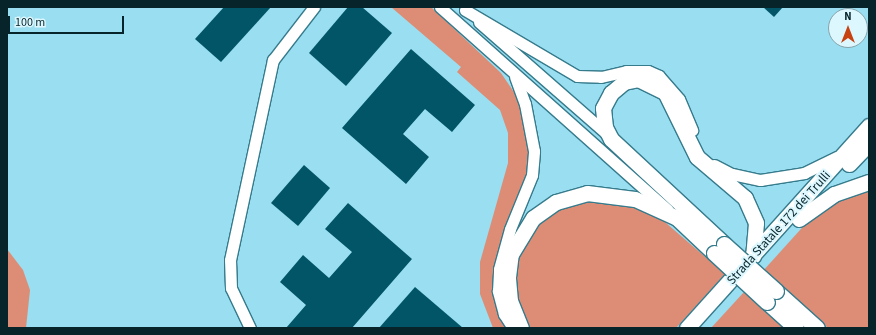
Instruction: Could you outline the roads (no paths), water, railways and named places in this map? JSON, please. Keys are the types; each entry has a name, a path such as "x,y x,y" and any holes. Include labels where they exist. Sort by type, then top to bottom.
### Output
{"highway":[{"path":"753,256 756,223 745,198 697,157 665,92 638,79 624,82 611,93 603,108 609,136 719,248 771,296 796,328"},
{"name":"Strada Statale 172 dei Trulli","path":"691,327 869,126"},
{"name":"Strada Statale 172 dei Trulli","path":"691,327 799,220 869,143"},
{"path":"799,220 834,194 869,182"},
{"path":"521,328 510,301 508,266 516,242 544,209 572,196 608,193 647,203 677,218 719,248"},
{"path":"771,296 797,310 822,328"},
{"path":"797,310 817,328"}],"street":[{"path":"250,328 231,288 230,260 273,60 314,7"},
{"path":"440,7 677,218"},
{"path":"464,8 609,136"},
{"path":"464,8 578,76 648,70 660,76 679,99 707,159 732,174 760,180 790,176 817,169 849,149"},
{"path":"513,328 504,314 498,291 499,269 510,229 532,175 534,151 525,104 514,74"}]}
